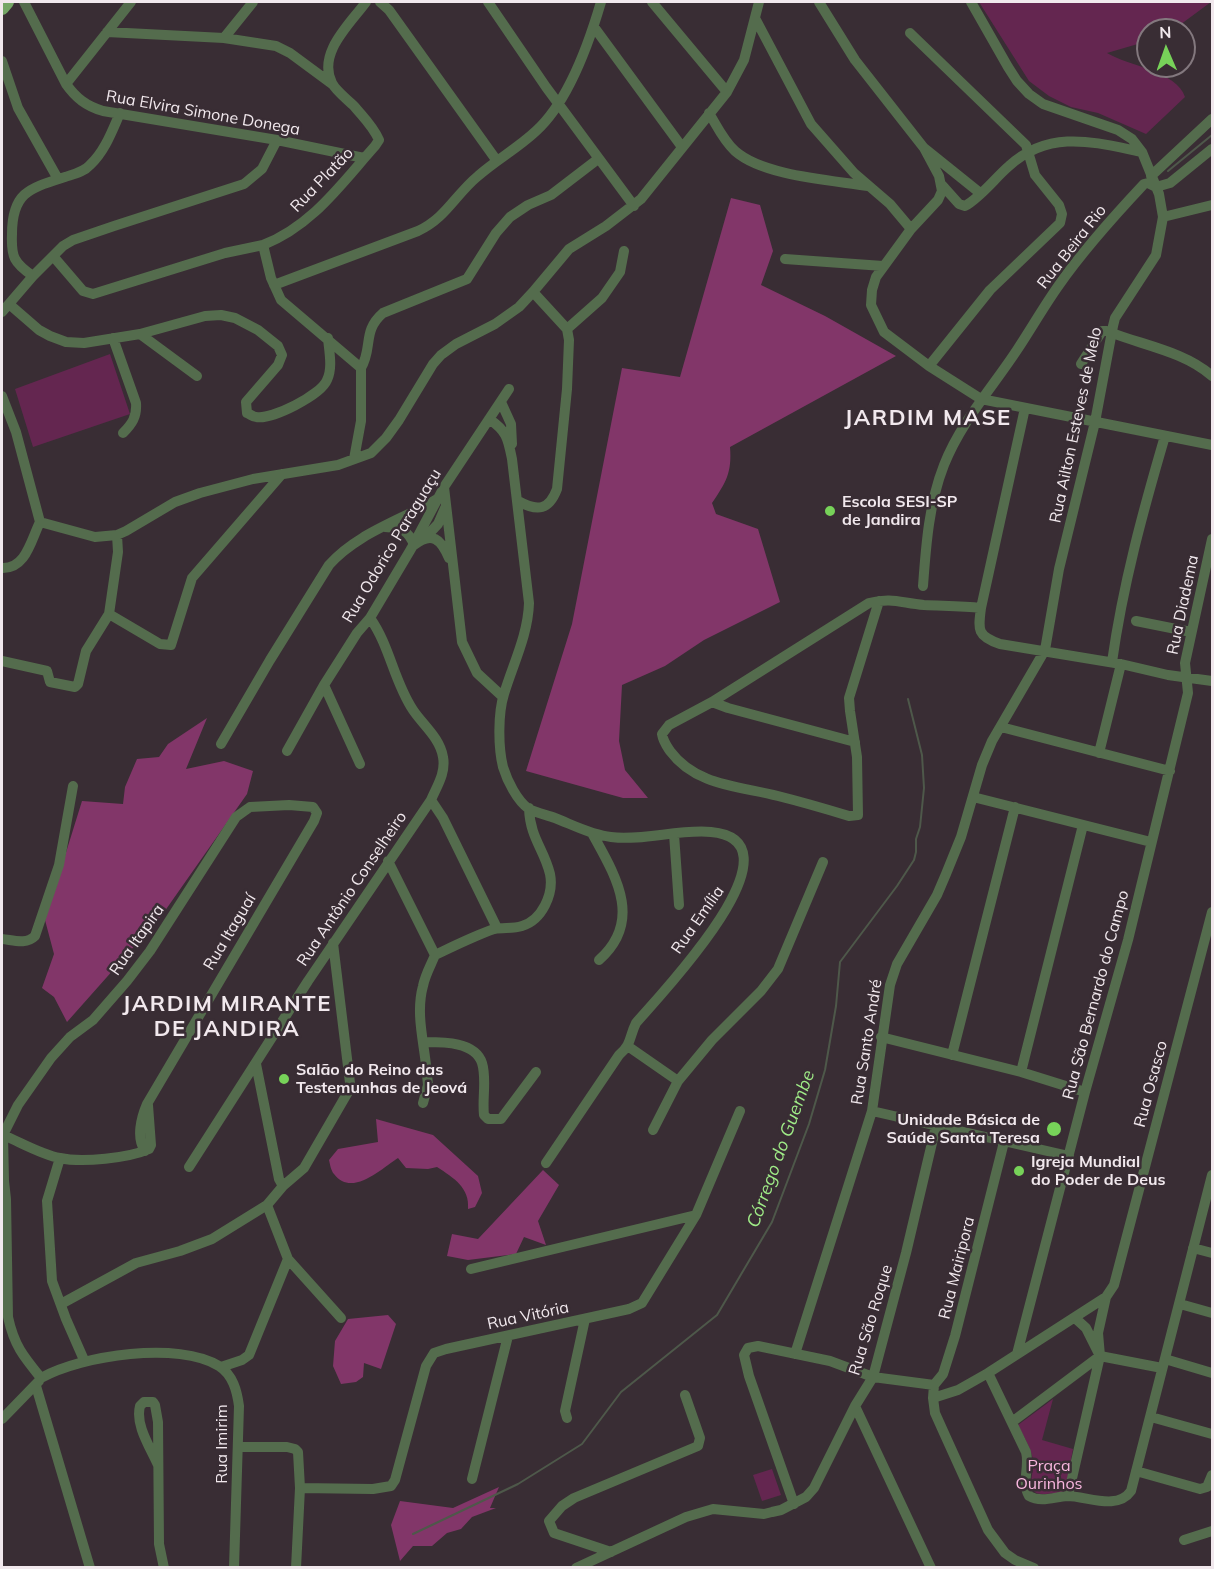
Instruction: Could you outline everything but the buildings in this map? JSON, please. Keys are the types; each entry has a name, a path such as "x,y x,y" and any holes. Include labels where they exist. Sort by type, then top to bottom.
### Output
{"main road":[{"path":"2,8 7,2"}],"street":[{"name":"Rua Elvira Simone Donega","path":"24,2 66,84 74,96 91,108 277,140 364,158"},
{"path":"66,84 131,2"},
{"path":"224,38 253,2"},
{"path":"332,84 328,63 333,46 366,2"},
{"path":"380,2 389,10 497,161"},
{"path":"488,2 598,159 634,206"},
{"path":"652,2 727,92"},
{"path":"819,2 855,60 924,148 942,185 938,200 911,229 876,277 871,305 884,332 929,366 981,399 1212,446"},
{"path":"971,2 1008,67 1029,94 1043,104 1118,130 1132,139 1142,152 1159,194 1163,217 1212,205"},
{"path":"274,285 432,224 478,175 537,131 558,103 580,61 594,27 599,3"},
{"path":"40,522 95,537 117,535 175,502 229,485 338,465 371,453 386,438 441,355 456,344 495,324 519,307 568,249 634,206 727,92 744,60 757,3"},
{"path":"755,18 811,124 854,173 890,204 911,229"},
{"path":"594,27 682,147"},
{"path":"107,32 224,38 276,46 287,51 332,84"},
{"path":"910,33 1022,139 1028,150 1035,175 1059,205 1062,214 1060,223 990,290 929,366"},
{"path":"2,61 18,108 58,179"},
{"name":"Rua Platão","path":"53,256 83,291 93,294 225,253 263,245 282,238 302,225 319,209 379,140 368,122 332,84"},
{"path":"33,276 23,269 13,257 12,232 15,206 20,198 29,191 79,173 92,164 108,142 120,113"},
{"path":"709,113 725,141 737,153 766,168 869,186"},
{"path":"1151,176 1212,119"},
{"path":"277,140 262,169 244,184 73,240 63,246 5,308 39,330 66,342 84,343 140,334 205,316 221,315 235,318 258,330 278,346 282,355 278,366 246,402 247,413 255,417 268,416 291,407 308,399 323,386 329,377 328,338"},
{"path":"942,185 962,206 967,205 1028,150 1067,140 1142,152"},
{"path":"924,148 980,193"},
{"name":"Rua Beira Rio","path":"981,399 1017,351 1060,284 1088,247 1144,184 1148,183 1156,187 1170,183 1212,149"},
{"path":"354,459 361,421 361,368 365,360 369,333 375,320 383,313 466,279 496,233 510,217 528,205 550,195 598,159"},
{"name":"Rua Ailton Esteves de Melo","path":"1045,650 1059,569 1095,422 1115,318 1156,255 1163,217"},
{"path":"263,245 274,285 281,300 361,368"},
{"path":"567,329 602,298 614,283 620,272 624,252"},
{"path":"785,259 883,266"},
{"path":"518,501 534,507 548,506 553,500 557,489 567,388 569,340 567,329 533,292"},
{"path":"1081,364 1102,331 1183,358 1202,367 1212,376"},
{"path":"140,334 197,376"},
{"path":"114,338 137,412 135,419 123,434"},
{"name":"Rua Odorico Paraguaçu","path":"287,751 324,685 357,633 370,618 442,502 444,487 509,389"},
{"path":"2,396 16,432 40,522 20,563 12,568 2,568"},
{"path":"923,586 934,496 943,466 956,437 981,399"},
{"path":"501,402 511,424 512,459"},
{"path":"1025,408 981,608 979,629 982,635 1000,644 1045,650 1212,681"},
{"path":"423,1103 428,1085 420,1013 421,996 423,984 435,955 497,928 525,925 543,911 550,891 550,875 534,839 529,808 509,782 503,766 499,732 503,697 529,616 528,587 518,501 507,437 503,429 489,419"},
{"path":"1099,753 1117,663 1119,609 1137,530 1165,436"},
{"path":"109,614 160,644 171,645 192,578 199,567 282,474"},
{"path":"442,502 456,581 462,642 477,673 503,697"},
{"path":"221,744 329,565 350,545 424,507 442,502"},
{"path":"385,527 401,528 409,534 414,545 438,524 442,502"},
{"path":"409,534 424,507"},
{"path":"2,661 47,671 50,682 72,687 78,684 86,651 109,614 118,552 117,535"},
{"path":"424,538 434,538 444,546 456,581"},
{"name":"Rua Diadema","path":"1186,677 1185,663 1212,539"},
{"path":"879,601 849,698 855,742 858,815 849,816 777,795 704,778 684,766 674,756 662,738 663,732 669,725 712,702 857,610 879,601 894,599 906,603 981,608"},
{"name":"Rua Antônio Conselheiro","path":"189,1167 333,943 431,800 442,775 443,756 431,733 412,710 381,632 370,618"},
{"path":"1136,621 1191,632"},
{"name":"Rua Santo André","path":"795,1354 872,1111 881,1037 890,985 897,964 937,896 961,837 992,741 1045,650"},
{"name":"Rua São Bernardo do Campo","path":"1017,1354 1085,1092 1128,940 1188,693 1186,677"},
{"path":"324,685 360,764"},
{"path":"712,702 855,742"},
{"path":"1001,727 1170,771"},
{"path":"2,939 24,941 31,940 35,936 59,865 73,786"},
{"path":"973,797 1151,842"},
{"path":"431,800 443,818 497,928"},
{"name":"Rua Itapira","path":"3,1179 2,1136 18,1105 51,1058 70,1037 93,1020 109,1004 150,951 236,817 250,807 289,805 313,807"},
{"name":"Rua Itaguaí","path":"2,1136 60,1158 87,1159 145,1151 141,1146 141,1129 147,1104 314,821 317,813 313,807"},
{"path":"952,1055 1015,807"},
{"name":"Rua Emília","path":"529,808 592,833 610,837 627,838 712,832 723,834 734,840 743,854 740,885 724,913 701,947 636,1023 632,1030 629,1047 619,1055 546,1163"},
{"path":"1021,1072 1083,825"},
{"path":"592,833 618,880 622,904 621,923 617,937 611,949 599,960"},
{"path":"674,834 678,905"},
{"path":"388,861 435,955"},
{"path":"653,1130 678,1081 712,1040 742,1012 778,969 823,862"},
{"name":"Rua Osasco","path":"1068,1496 1100,1356 1098,1333 1106,1297 1114,1285 1212,912"},
{"path":"61,1304 136,1263 180,1251 212,1239 267,1205 283,1186 304,1168 348,1092 350,1083 333,943"},
{"path":"881,1037 1021,1072 1085,1092"},
{"path":"423,1042 454,1044 469,1048 477,1054 482,1062 484,1115 488,1119 501,1119 536,1072"},
{"path":"629,1047 678,1081"},
{"path":"256,1064 279,1179 283,1186"},
{"name":"Rua Vitória","path":"300,1488 373,1489 391,1486 395,1480 429,1359 434,1353 642,1303 696,1215 740,1111"},
{"path":"872,1111 1069,1156"},
{"name":"Rua São Roque","path":"794,1504 806,1497 814,1488 855,1406 873,1377 906,1253 936,1126"},
{"name":"Rua Mairipora","path":"933,1398 934,1385 943,1374 955,1336 1004,1142"},
{"path":"60,1158 47,1201 52,1281 84,1360"},
{"path":"988,1373 1028,1459 1025,1484 1029,1496 1041,1500 1068,1496 1101,1501 1117,1501 1126,1498 1131,1491 1151,1417 1212,1175"},
{"path":"3,1179 6,1199 8,1317 12,1334 39,1382 90,1568"},
{"path":"267,1205 288,1259 341,1318"},
{"path":"471,1269 696,1215"},
{"path":"1193,1248 1212,1253"},
{"path":"2,1419 39,1382 56,1370 84,1360 131,1353 192,1356 221,1367 242,1360 249,1355 288,1259"},
{"path":"1034,1568 1014,1560 1005,1553 988,1530 935,1413 933,1398 958,1390 988,1373 1106,1297"},
{"path":"1180,1304 1212,1313"},
{"path":"567,1418 565,1411 585,1318"},
{"path":"1075,1318 1086,1328 1100,1356"},
{"path":"472,1479 508,1336"},
{"path":"576,1568 701,1512 713,1509 764,1514 794,1504 749,1376 744,1355 748,1348 758,1346 830,1361 873,1377 934,1385"},
{"path":"1012,1422 1100,1356 1164,1363 1212,1373"},
{"name":"Rua Imirim","path":"221,1367 237,1390 239,1447 234,1568"},
{"path":"610,1552 554,1533 549,1521 562,1506 573,1498 695,1449 700,1438 685,1395"},
{"path":"158,1465 141,1428 139,1411 144,1402 153,1402 157,1411 159,1435 159,1544 164,1568"},
{"path":"855,1406 931,1568"},
{"path":"1151,1417 1212,1434"},
{"path":"239,1447 287,1447 294,1449 300,1458 296,1568"},
{"path":"1136,1471 1200,1489 1207,1487 1212,1475"},
{"path":"1184,1540 1212,1531"}],"green space":[{"path":"979,2 1211,2 1189,18 1136,18 1136,45 1107,53 1136,65 1136,78 1167,78 1180,88 1185,97 1146,134 1098,113 1071,107 1049,96 1029,81"},
{"path":"110,354 130,414 33,447 15,389"},
{"name":"Praça Ourinhos","path":"1053,1399 1042,1440 1073,1449 1065,1491 1039,1494 1032,1488 1032,1456 1018,1425"},
{"path":"772,1469 781,1495 762,1501 753,1475"}],"shaded area":[{"path":"731,198 760,205 773,251 761,285 825,316 896,356 730,447 727,477 712,503 716,514 758,529 780,602 704,640 665,666 622,685 619,741 625,770 648,798 623,798 526,771 572,624 622,368 680,377"},
{"path":"207,718 186,769 224,761 253,771 247,794 162,915 67,1022 54,997 42,988 54,954 45,920 82,801 123,804 125,787 137,759 159,757 168,744"},
{"path":"376,1119 433,1135 478,1176 482,1193 475,1207 468,1209 464,1189 437,1167 406,1168 398,1158 367,1179 349,1183 341,1181 333,1173 329,1160 338,1149 378,1142"},
{"path":"543,1170 559,1185 538,1221 546,1245 524,1237 516,1254 468,1260 447,1256 452,1234 478,1239"},
{"path":"388,1315 396,1324 381,1369 364,1363 363,1377 356,1382 341,1384 333,1366 335,1341 348,1319"},
{"path":"499,1487 490,1508 496,1508 472,1517 461,1529 447,1533 432,1546 413,1546 400,1561 391,1525 400,1501 453,1508"}],"waterway":[{"path":"1168,171 1212,135"},
{"name":"Córrego do Guembe","path":"413,1534 518,1484 582,1444 621,1392 717,1315 772,1222 809,1124 825,1070 836,1006 840,962 914,860 924,788 922,755 908,699"}],"place":[{"name":"Escola SESI-SP de Jandira","path":"830,511"},
{"name":"Salão do Reino das Testemunhas de Jeová","path":"284,1079"},
{"name":"Unidade Básica de Saúde Santa Teresa","path":"1054,1129"},
{"name":"Igreja Mundial do Poder de Deus","path":"1019,1171"}],"district":[{"name":"JARDIM MASE","path":"928,418"},
{"name":"JARDIM MIRANTE DE JANDIRA","path":"227,1016"}]}
